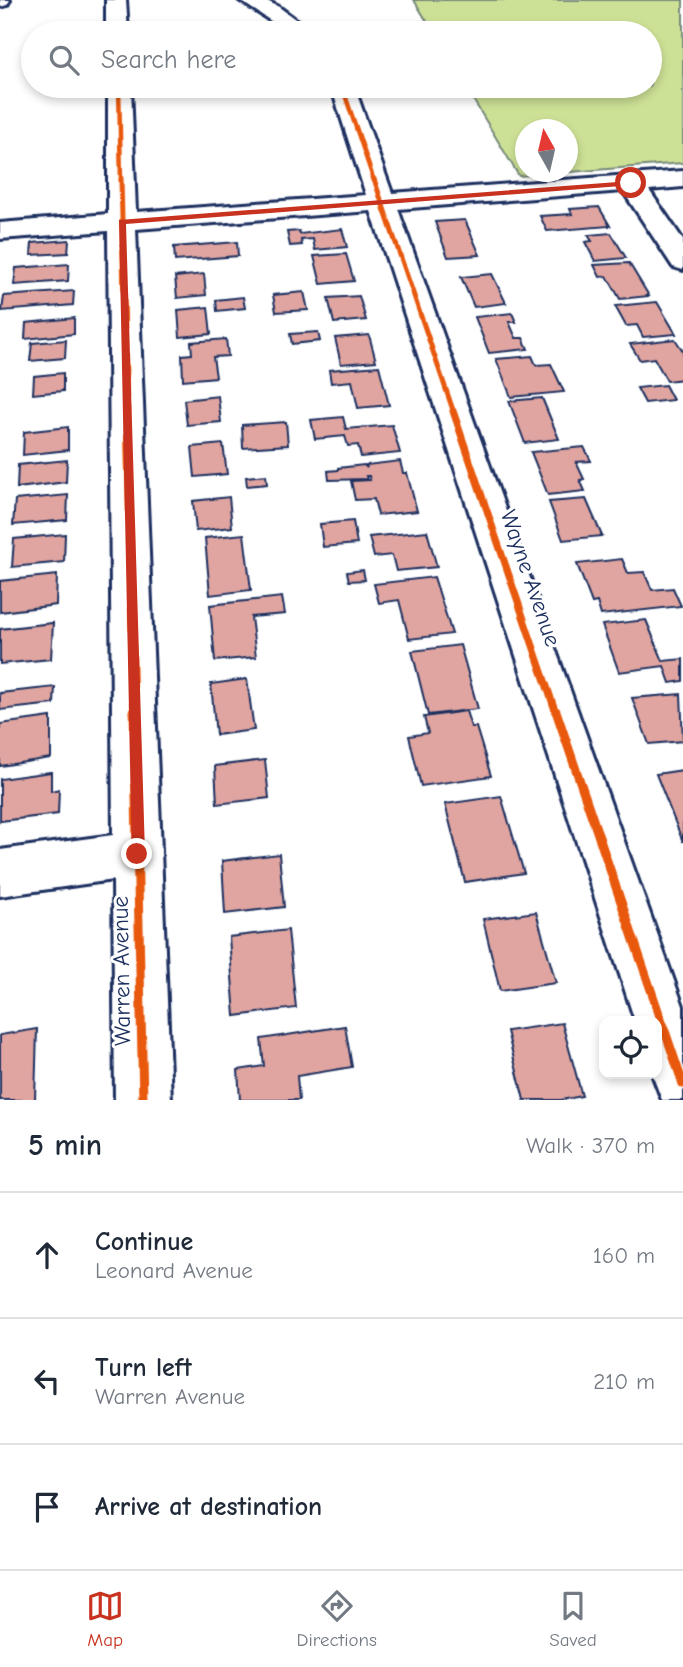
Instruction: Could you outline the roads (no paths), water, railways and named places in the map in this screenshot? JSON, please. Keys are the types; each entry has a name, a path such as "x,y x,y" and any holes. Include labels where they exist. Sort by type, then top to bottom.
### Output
{"street":[{"path":"117,0 117,21"},
{"path":"249,0 286,21"},
{"name":"Warren Avenue","path":"118,98 143,1100"},
{"name":"Wayne Avenue","path":"346,98 683,1084"},
{"path":"0,231 683,179"},
{"path":"631,183 683,261"},
{"path":"0,873 137,854"}]}
